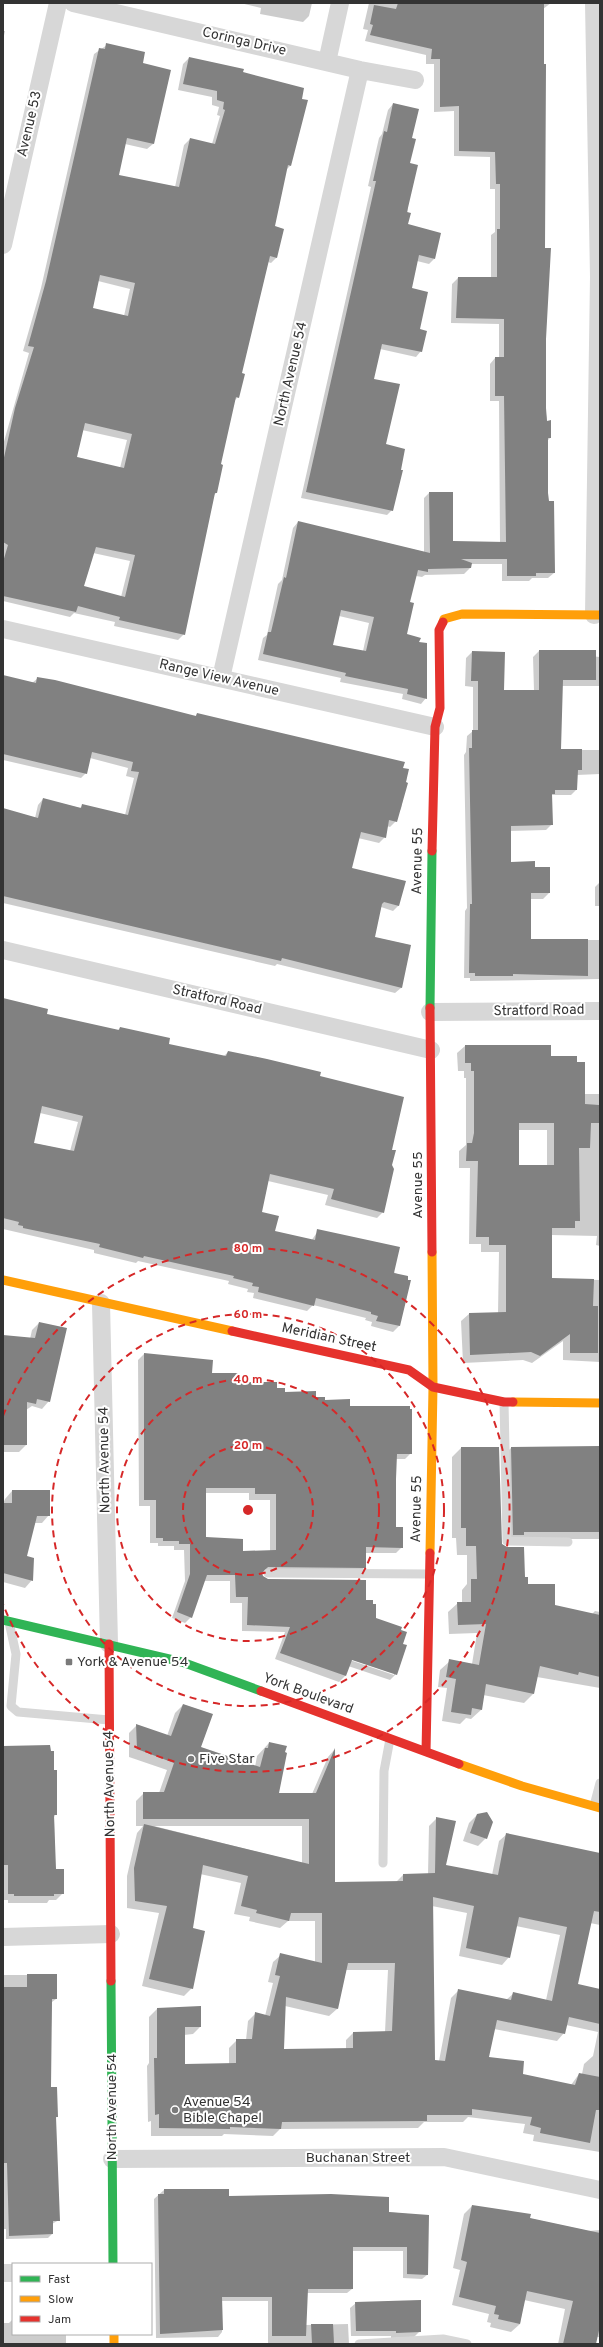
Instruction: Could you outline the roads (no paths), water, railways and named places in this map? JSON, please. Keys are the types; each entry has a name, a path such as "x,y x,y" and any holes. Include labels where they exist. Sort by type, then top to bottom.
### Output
{"street":[{"name":"Avenue 53","path":"3,245 58,3"},
{"name":"Coringa Drive","path":"73,3 360,70 415,80"},
{"path":"327,62 340,3"},
{"path":"594,3 599,277 597,615"},
{"name":"North Avenue 54","path":"221,678 360,70"},
{"name":"Avenue 55","path":"426,1752 433,1387 430,1012 435,727 440,708 439,630 444,619 462,614 597,615"},
{"name":"Range View Avenue","path":"3,629 435,727"},
{"name":"Stratford Road","path":"3,950 431,1050"},
{"name":"Stratford Road","path":"430,1012 600,1011"},
{"name":"Meridian Street","path":"3,1280 101,1303 409,1370 433,1387 504,1402 600,1403"},
{"name":"North Avenue 54","path":"101,1303 109,1644 113,2263"},
{"name":"York Boulevard","path":"6,1620 182,1662 522,1786 597,1807"},
{"path":"3,1937 111,1934"},
{"name":"Buchanan Street","path":"112,2159 444,2157 600,2190"}],"lane":[{"path":"504,1402 507,1541 568,1542"},
{"path":"268,1573 430,1574"},
{"path":"6,1620 16,1654 11,1706 18,1712 109,1720"},
{"path":"383,1863 384,1771 390,1739"},
{"path":"597,1807 600,1783"},
{"path":"359,2344 443,2339 467,2344"}],"place":[{"name":"York & Avenue 54","path":"69,1662"},
{"name":"Five Star","path":"191,1759"},
{"name":"Avenue 54 Bible Chapel","path":"175,2110"}]}
